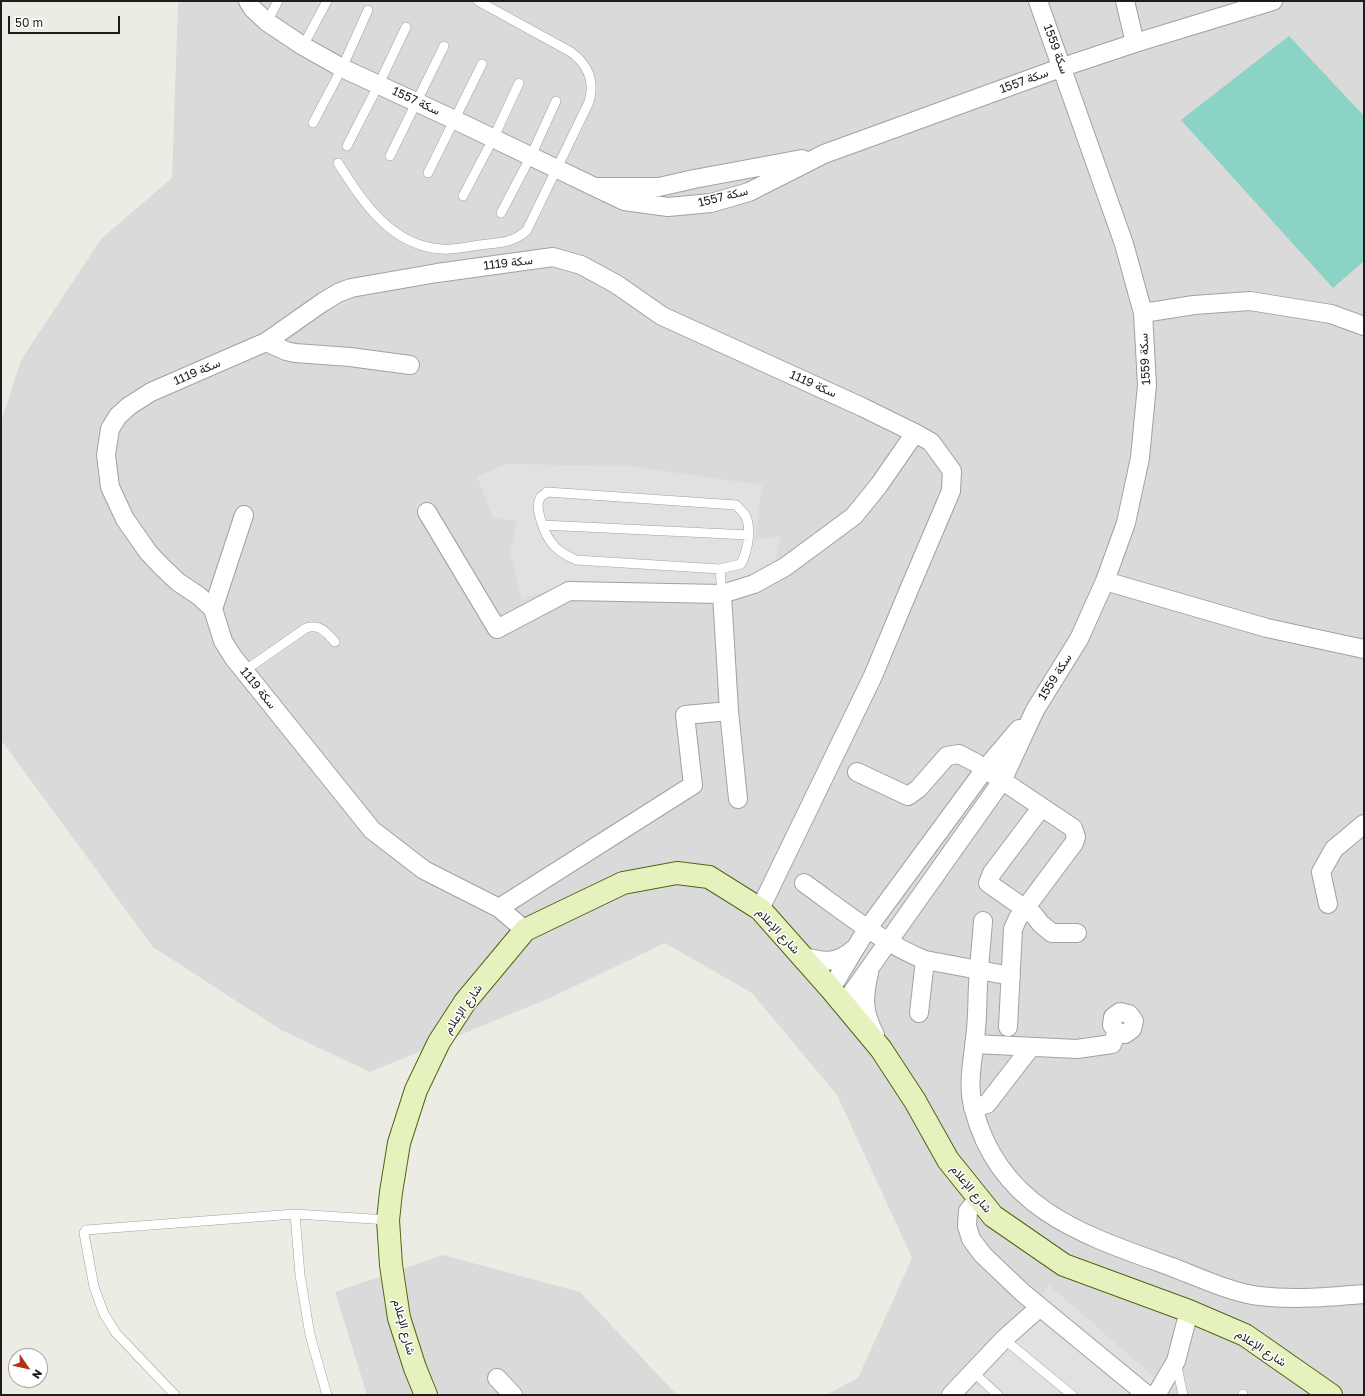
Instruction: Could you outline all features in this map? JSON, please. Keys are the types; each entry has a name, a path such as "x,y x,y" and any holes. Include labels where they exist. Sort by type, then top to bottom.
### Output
{"main road":[{"name":"شارع الإعلام","path":"426,1395 415,1368 399,1318 391,1265 388,1220 399,1143 416,1090 439,1042 465,1002 525,930 623,884 677,873 708,878 760,909 838,996 881,1049 915,1101 948,1160 993,1216 1064,1265 1189,1311 1245,1335 1331,1395"}],"street":[{"name":"سكة 1557","path":"248,1 253,9 267,22 303,46 342,68 379,84 624,201 668,207 711,203 749,192 824,154 1135,43 1273,1"},
{"name":"سكة 1559","path":"838,996 872,964 1002,781 1035,710 1079,639 1105,581 1126,523 1140,458 1147,385 1143,313 1124,244 1063,68 1038,1"},
{"path":"1125,1 1135,43"},
{"name":"سكة 1557","path":"593,187 659,187 824,154"},
{"path":"730,173 739,195"},
{"path":"694,179 701,204"},
{"name":"سكة 1119","path":"525,930 499,908 424,870 372,830 233,657 224,641 213,609 199,596 178,582 148,552 125,518 110,487 106,455 110,429 118,416 129,406 151,392 266,342 338,293 351,288 437,273 552,257 581,265 616,284 662,316 862,407 915,433 931,442 952,471 951,491 874,676 760,909"},
{"path":"1143,313 1194,305 1250,301 1331,314 1364,326"},
{"path":"266,342 286,352 350,357 410,365"},
{"path":"427,512 497,628 569,591 722,594 754,584 786,567 854,516 879,485 915,433"},
{"path":"213,609 244,515"},
{"path":"1105,581 1267,628 1364,649"},
{"path":"722,594 729,711 738,799"},
{"name":"سكة 1559","path":"838,996 856,947 868,928 985,769 1035,710"},
{"path":"499,908 694,785 684,715 729,711"},
{"path":"857,772 908,796 918,789 947,756 959,754 985,769 1072,828 1076,837 1074,843 1025,909 1013,929 1008,1027"},
{"path":"1041,808 992,873 988,883 1034,915 1041,924 1052,933 1077,933"},
{"path":"1328,904 1321,872 1334,849 1364,824"},
{"path":"804,883 868,928 912,955 925,960 1011,976"},
{"path":"983,921 976,1030 971,1062 973,1108 979,1127 991,1154 1006,1176 1028,1199 1058,1219 1098,1240 1234,1290 1258,1296 1299,1298 1364,1294"},
{"name":"سكة 1559","path":"801,956 818,960 832,961 845,956 856,947"},
{"path":"919,1013 925,960"},
{"name":"سكة 1559","path":"872,964 865,994 865,1012 881,1049"},
{"path":"974,1044 1076,1049 1112,1044 1117,1032"},
{"path":"973,1108 988,1104 1031,1047"},
{"path":"978,1199 968,1211 967,1226 971,1239 989,1260 1023,1293 1147,1395"},
{"path":"951,1395 1004,1339 1040,1307"},
{"path":"1156,1395 1176,1361 1189,1311"},
{"path":"497,1378 514,1395"}],"lane":[{"path":"267,22 278,1"},
{"path":"303,46 327,1"},
{"path":"338,163 360,197 392,231 425,247 444,250 504,242 517,238 531,224 589,102 592,86 588,70 584,63 571,52 478,1"},
{"path":"314,123 342,68 368,10"},
{"path":"348,146 406,27"},
{"path":"390,156 444,46"},
{"path":"428,172 482,64"},
{"path":"463,196 519,83"},
{"path":"501,213 531,156 556,101"},
{"path":"547,492 736,505 746,518 749,535 746,553 741,564 720,569 576,560 563,553 551,543 543,525 538,511 540,499 547,492"},
{"path":"543,525 749,535"},
{"path":"720,569 722,594"},
{"path":"244,671 310,626 320,628 335,642"},
{"path":"295,1214 302,1290 310,1335 326,1395"},
{"path":"175,1395 116,1333 104,1314 94,1287 84,1231 88,1229 295,1214 388,1220"},
{"path":"1004,1339 1072,1395"},
{"path":"1176,1361 1183,1395"},
{"path":"973,1372 998,1395"}],"shaded area":[{"path":"178,1 1364,1 1364,1395 826,1395 858,1378 912,1258 837,1095 752,993 665,943 552,997 370,1072 281,1030 153,947 1,740 1,422 21,360 101,239 172,178"},
{"path":"1289,36 1364,116 1364,261 1333,288 1181,120"},
{"path":"506,464 629,466 762,485 755,539 780,537 770,588 566,583 522,600 510,552 517,521 493,518 477,477"},
{"path":"443,1255 580,1292 677,1395 367,1395 335,1292"},
{"path":"1049,1285 1153,1376 1150,1395 964,1395"}]}
